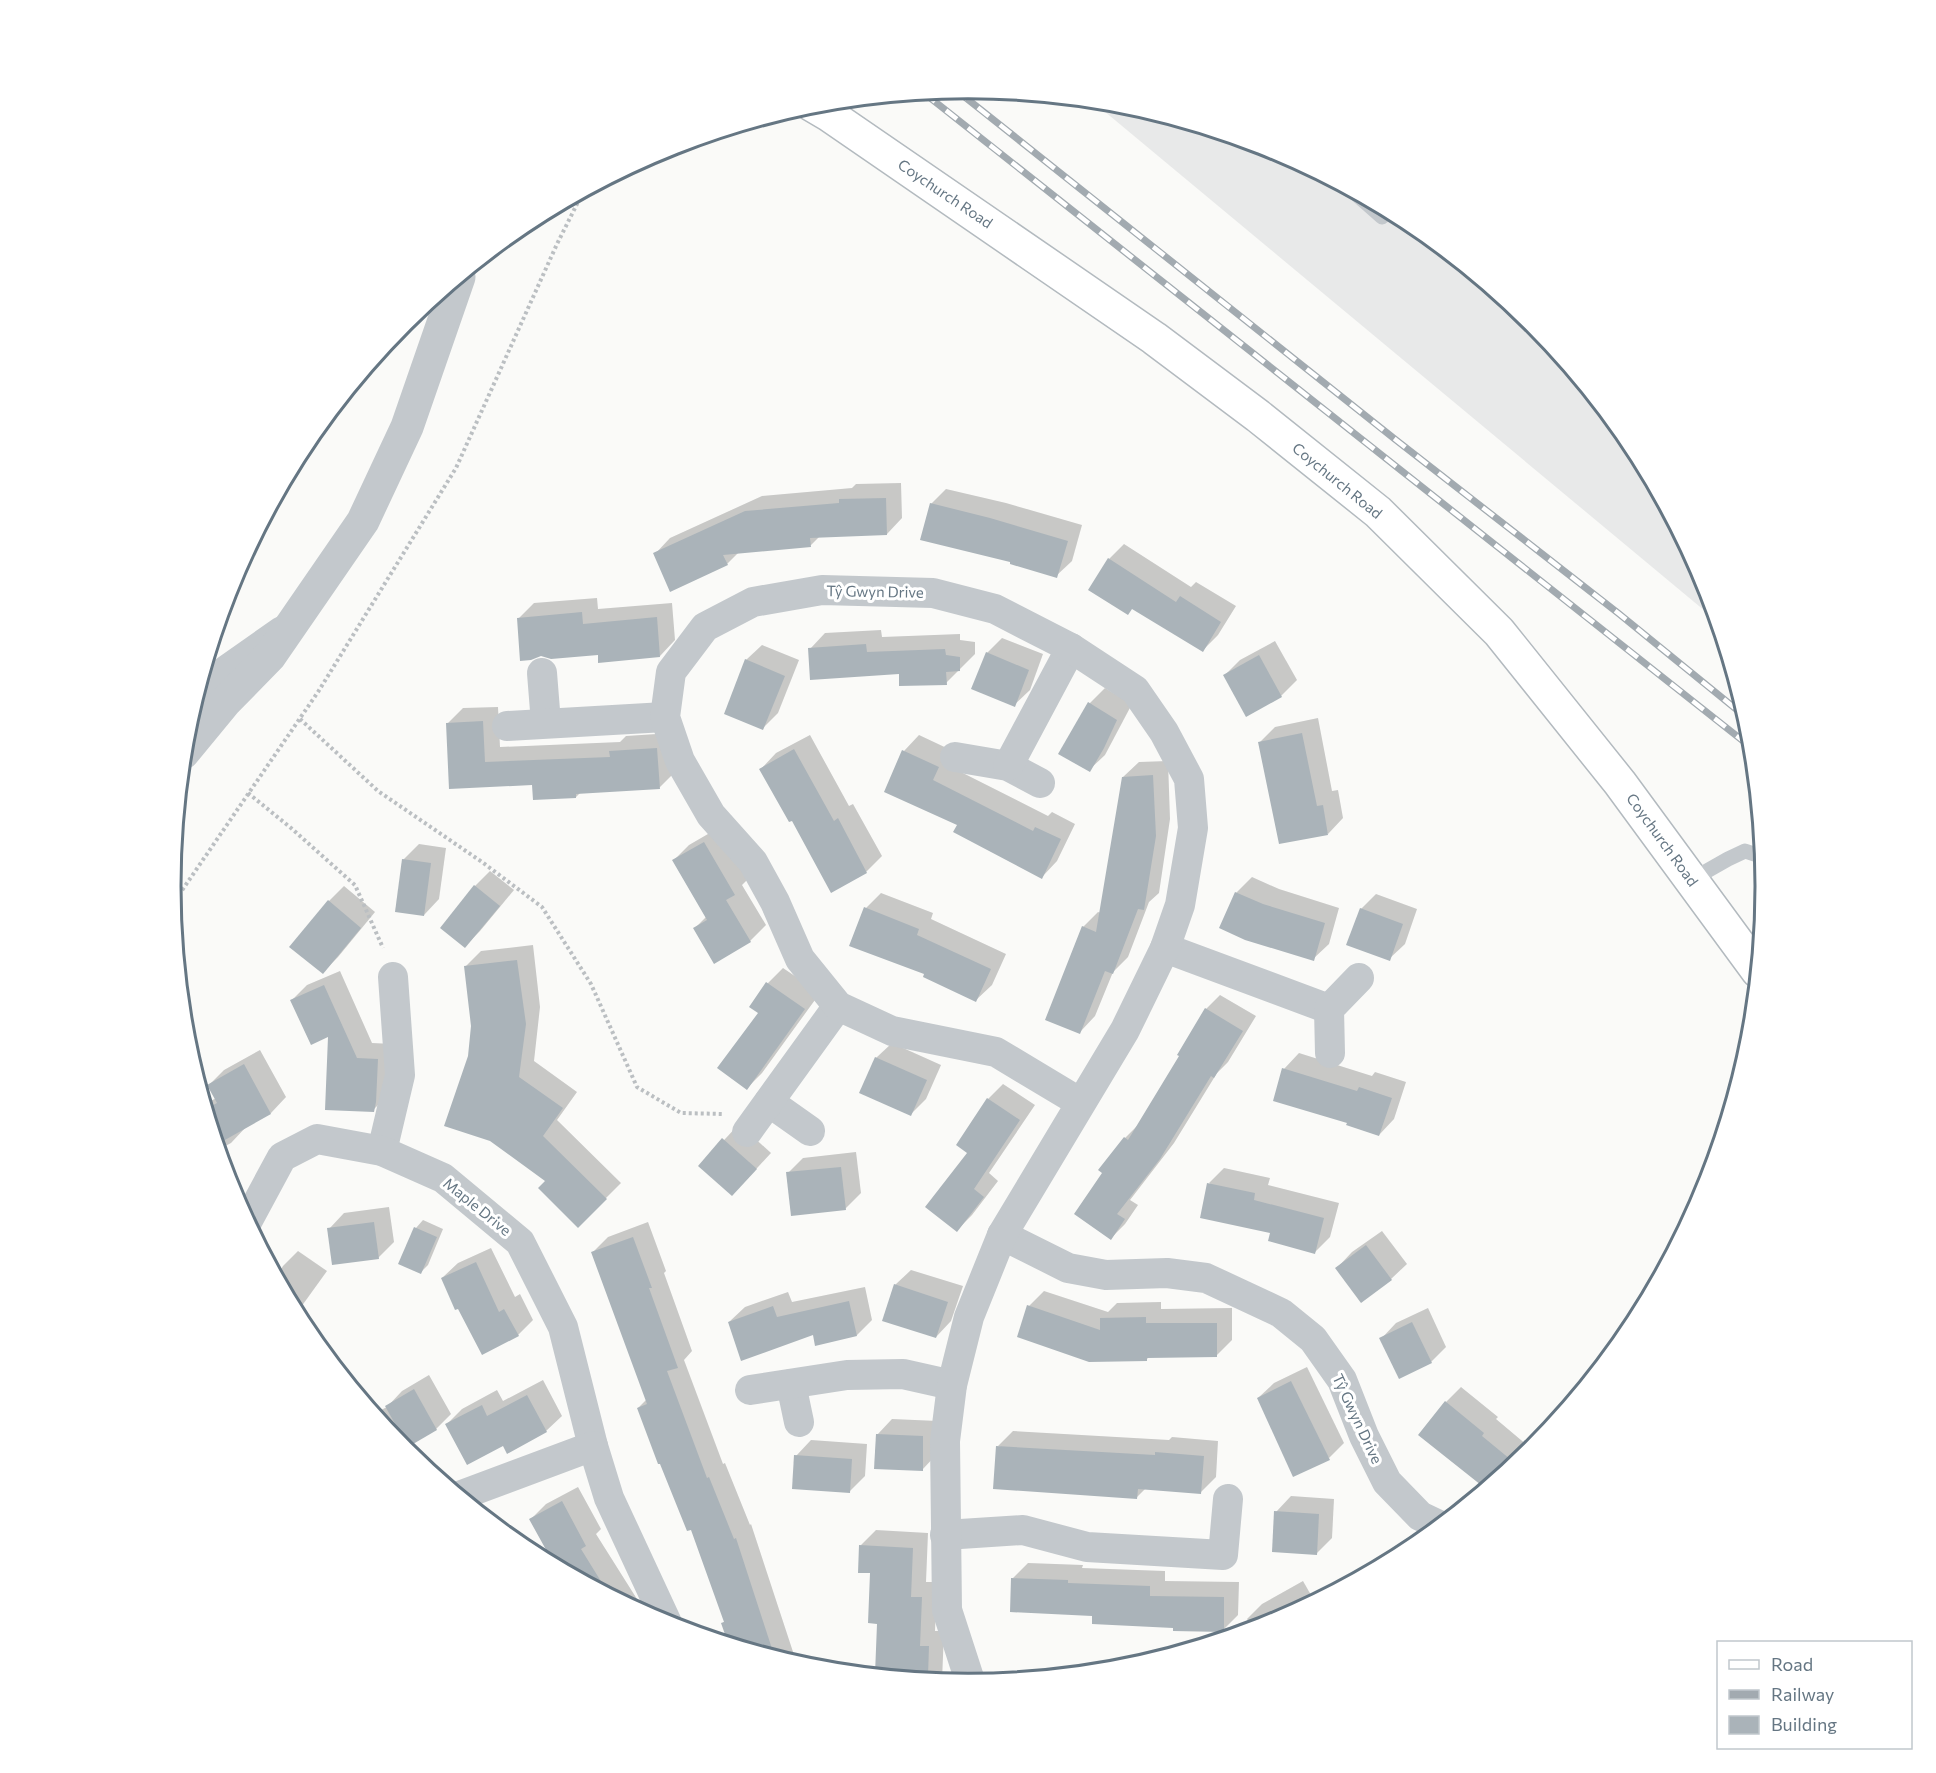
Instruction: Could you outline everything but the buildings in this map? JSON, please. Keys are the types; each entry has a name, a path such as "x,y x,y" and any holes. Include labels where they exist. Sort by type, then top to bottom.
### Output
{"main road":[{"name":"Coychurch Road","path":"825,112 1154,338 1258,416 1378,512 1499,632 1620,783 1752,962"}],"street":[{"path":"195,738 225,702 270,656 363,521 406,427 454,290"},
{"name":"Tŷ Gwyn Drive","path":"968,1674 947,1610 945,1441 952,1385 969,1317 1002,1235 1125,1030 1165,948 1180,906 1193,828 1189,779 1164,732 1135,690 1071,648 995,609 933,594 822,591 753,602 705,627 671,672 665,717 680,761 711,815 753,862 775,902 800,959 838,1006 892,1031 996,1052 1081,1103"},
{"path":"207,684 292,624"},
{"path":"1008,766 1071,648"},
{"path":"542,674 546,723"},
{"path":"507,726 665,717"},
{"path":"955,757 1008,766 1040,783"},
{"path":"1165,948 1329,1009"},
{"path":"382,1151 400,1075 393,977"},
{"path":"1330,1053 1329,1009 1359,978"},
{"path":"810,1131 758,1116 838,1006"},
{"name":"Maple Drive","path":"252,1213 282,1157 316,1139 382,1151 443,1178 520,1242 563,1327 593,1446 609,1498 662,1612"},
{"name":"Tŷ Gwyn Drive","path":"1002,1235 1068,1268 1106,1275 1167,1273 1206,1278 1281,1312 1313,1340 1342,1380 1364,1436 1387,1482 1420,1516 1432,1522"},
{"path":"750,1390 847,1375 903,1374 952,1385"},
{"path":"791,1384 799,1422"},
{"path":"467,1493 593,1446"},
{"path":"945,1535 1023,1530 1087,1547 1223,1555 1228,1499"}],"lane":[{"path":"1691,880 1745,851 1755,854"}],"path":[{"path":"181,892 318,692 456,468 577,203"},
{"path":"300,719 378,792 482,862 542,907 591,984 637,1087 681,1113 758,1116"},
{"path":"248,794 291,828 355,885 377,933 393,977"}],"shaded area":[{"path":"1104,111 1172,126 1221,141 1316,180 1406,232 1487,294 1560,367 1623,449 1674,538 1706,612"}],"railway":[{"path":"967,99 1396,440 1618,613 1734,708"},
{"path":"933,100 1741,739"}]}
